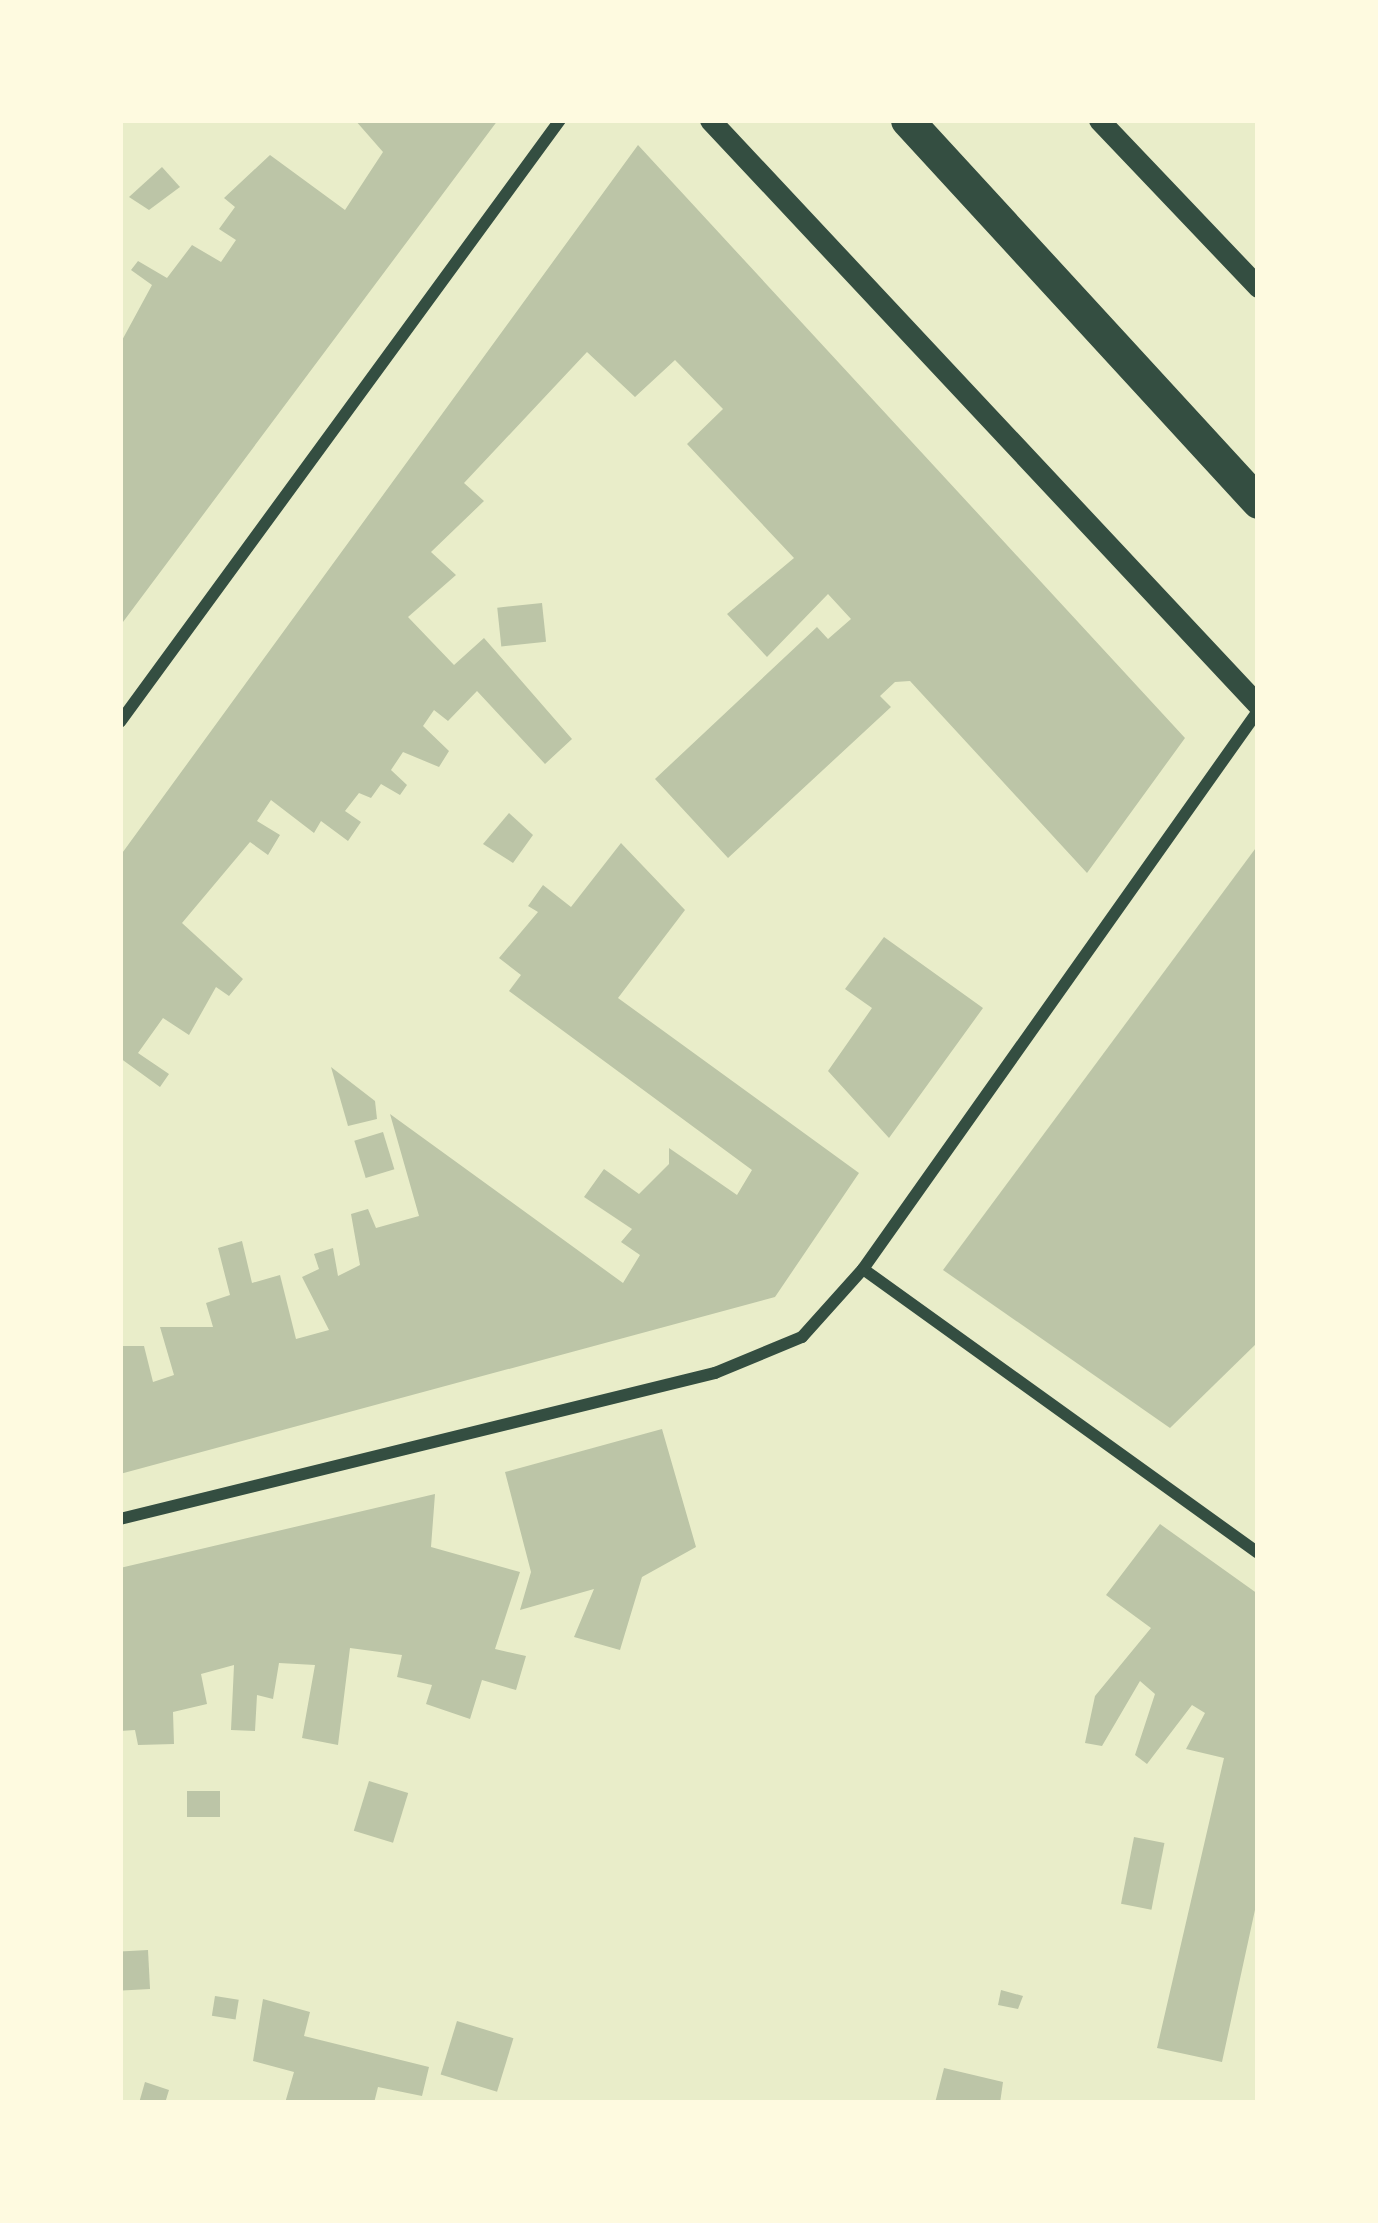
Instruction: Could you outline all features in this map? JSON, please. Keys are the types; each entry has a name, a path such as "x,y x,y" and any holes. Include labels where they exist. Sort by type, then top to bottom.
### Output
{"highway":[{"path":"907,120 1258,502"}],"street":[{"path":"120,722 560,120"},
{"path":"120,1520 715,1373 802,1337 863,1269 1258,708 710,120"},
{"path":"1099,120 1258,287"},
{"path":"863,1269 1258,1553"}],"building":[{"path":"355,120 498,120 120,626 120,344 152,285 131,270 138,261 167,278 192,245 221,262 236,240 219,229 235,207 224,198 270,155 345,210 383,152"},
{"path":"638,145 1185,738 1087,873 910,681 895,682 880,696 891,707 728,858 655,779 817,627 828,639 851,619 828,594 767,657 727,614 794,558 687,444 723,409 675,360 635,397 587,352 464,483 484,501 431,552 456,575 408,617 454,665 484,638 572,739 545,764 477,691 448,721 434,710 423,726 449,751 439,767 403,752 391,770 407,785 400,795 381,784 371,798 359,793 345,811 361,822 348,841 321,821 314,833 271,800 257,821 280,835 268,855 250,842 182,923 243,979 229,996 216,987 189,1035 163,1018 138,1053 169,1074 160,1087 120,1058 120,856"},
{"path":"162,167 180,187 149,210 129,197"},
{"path":"542,603 546,642 501,646 497,608"},
{"path":"509,813 533,835 513,863 483,844"},
{"path":"621,843 685,910 618,998 859,1173 775,1297 120,1474 120,1346 144,1346 153,1382 174,1375 160,1327 213,1327 206,1303 230,1295 218,1248 242,1241 252,1283 280,1275 296,1339 329,1330 302,1277 319,1269 314,1254 333,1248 338,1276 360,1265 351,1214 368,1209 376,1228 419,1216 390,1114 623,1283 640,1255 621,1242 632,1229 584,1197 604,1169 639,1194 669,1164 669,1148 737,1195 752,1170 509,991 521,975 499,958 538,912 528,906 543,885 571,907"},
{"path":"1258,845 1258,1342 1170,1428 943,1270"},
{"path":"884,937 983,1008 889,1138 828,1071 872,1008 845,989"},
{"path":"331,1067 375,1101 377,1119 348,1126"},
{"path":"383,1132 394,1169 366,1178 354,1141"},
{"path":"662,1429 696,1547 642,1577 620,1650 574,1637 594,1589 520,1610 531,1572 505,1472"},
{"path":"435,1494 431,1547 520,1572 495,1649 526,1656 516,1690 482,1680 470,1719 426,1704 432,1685 397,1677 402,1655 350,1648 338,1745 302,1738 315,1665 279,1663 273,1699 257,1695 255,1731 231,1730 234,1665 201,1674 207,1704 173,1712 174,1744 138,1745 135,1730 120,1731 120,1568"},
{"path":"1160,1524 1258,1594 1258,1896 1222,2062 1157,2048 1224,1758 1186,1749 1205,1713 1192,1705 1147,1764 1135,1755 1155,1694 1140,1681 1102,1746 1085,1743 1095,1696 1151,1628 1106,1595"},
{"path":"369,1781 408,1793 393,1843 354,1831"},
{"path":"187,1791 220,1791 220,1817 187,1817"},
{"path":"1134,1837 1164,1843 1151,1910 1121,1904"},
{"path":"148,1950 150,1989 122,1990 120,1951"},
{"path":"1001,1990 1023,1996 1018,2009 998,2005"},
{"path":"215,1996 239,2000 236,2020 212,2016"},
{"path":"263,1999 310,2012 304,2036 429,2067 422,2096 378,2087 374,2103 285,2103 294,2072 253,2061"},
{"path":"457,2021 513,2038 497,2092 441,2075"},
{"path":"944,2068 1003,2082 1000,2103 935,2103"},
{"path":"145,2082 169,2090 165,2103 139,2103"}]}
